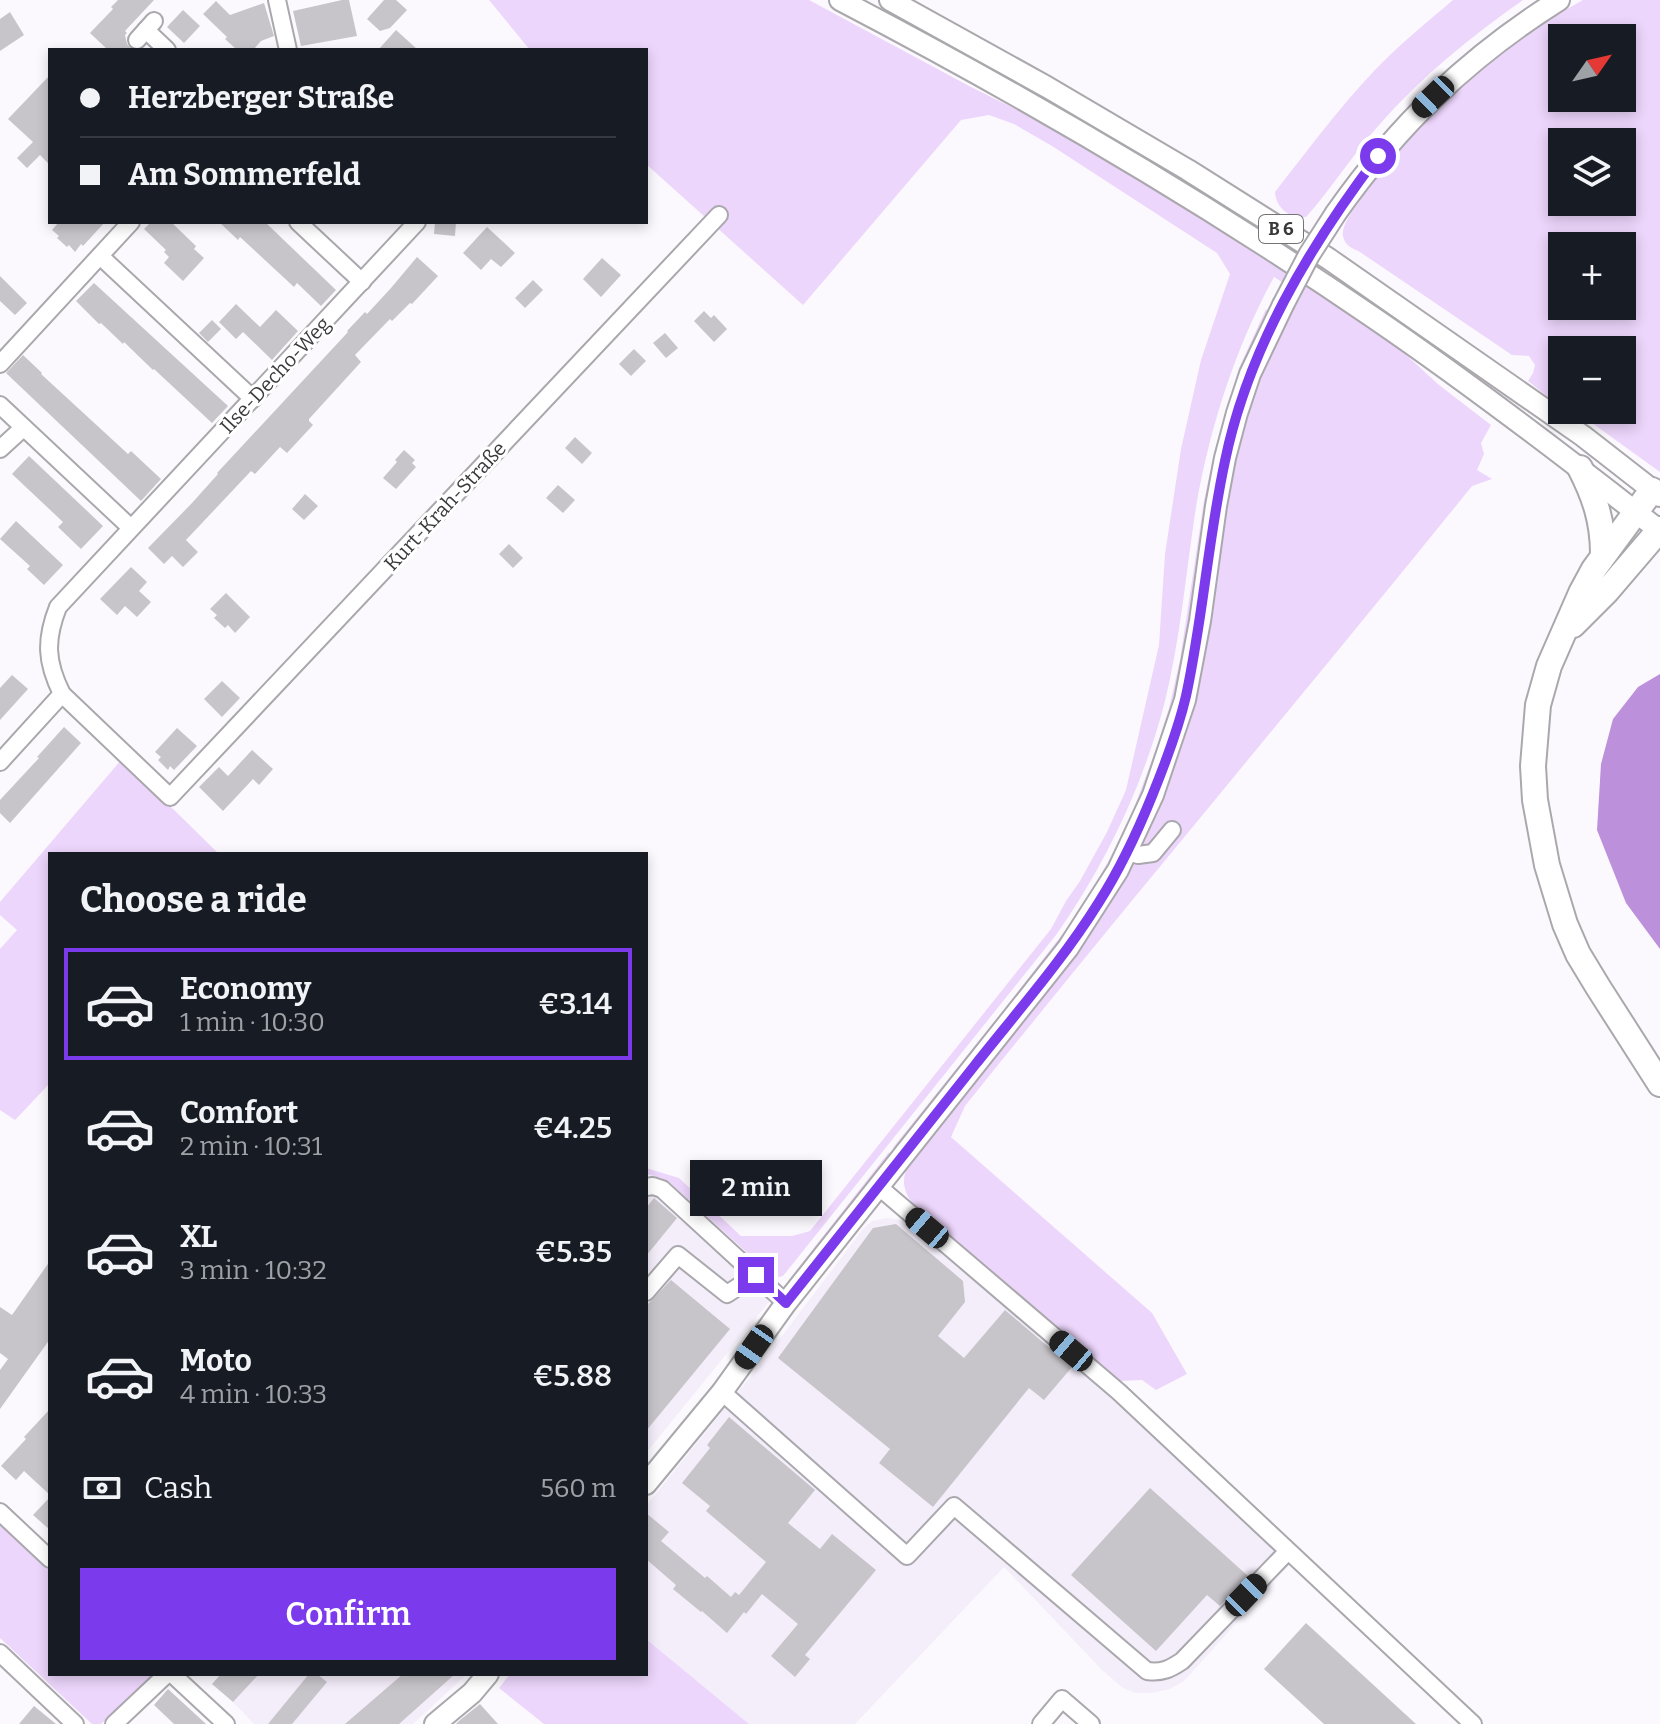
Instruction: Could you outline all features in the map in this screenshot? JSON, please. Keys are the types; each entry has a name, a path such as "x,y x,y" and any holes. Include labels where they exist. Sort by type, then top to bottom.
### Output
{"highway":[{"path":"1580,468 1600,514 1603,554"},
{"path":"1656,493 1636,512 1603,554 1581,593 1549,666 1538,705 1533,746 1535,800 1547,865 1565,924 1578,954 1660,1084"},
{"path":"1565,632 1607,591 1660,530"},
{"path":"1620,1021 1660,1053"}],"main road":[{"name":"B 6","path":"840,0 1040,109 1199,204 1375,319 1660,530"},
{"name":"B 6","path":"890,0 1047,87 1329,259 1583,436 1656,493"},
{"path":"648,1482 722,1392 786,1303 1068,948 1100,901 1128,852 1158,782 1185,700 1225,458 1250,374 1283,305 1309,255 1378,156 1447,84 1497,43 1559,0"},
{"path":"435,1724 472,1693 486,1676"}],"street":[{"path":"277,0 288,48"},
{"path":"146,30 165,48"},
{"name":"Kurt-Krah-Straße","path":"62,694 170,797 719,215"},
{"path":"0,364 129,224"},
{"path":"300,224 362,282"},
{"name":"Ilse-Decho-Weg","path":"62,694 48,656 52,621 58,607 415,224"},
{"path":"100,256 253,399"},
{"path":"0,405 131,528"},
{"path":"0,449 23,428"},
{"path":"0,762 62,694"},
{"path":"1128,852 1138,855 1153,853 1172,830"},
{"path":"648,1187 662,1189 786,1303"},
{"path":"879,1187 1119,1392 1473,1724"},
{"path":"648,1290 678,1255 727,1294 756,1275"},
{"path":"722,1392 907,1556 954,1506 1147,1671 1170,1669 1182,1661 1288,1551"},
{"path":"0,1512 48,1557"},
{"path":"0,1653 75,1724"},
{"path":"114,1724 168,1676"},
{"path":"172,1676 226,1724"},
{"path":"1041,1724 1062,1699 1091,1724"}],"shaded area":[{"path":"489,0 809,0 1036,119 1161,193 1324,297 1403,352 1439,385 1491,425 1481,443 1484,454 1477,470 1492,479 1472,486 965,1106 951,1137 1152,1313 1187,1374 1156,1390 1142,1380 1120,1381 911,1202 904,1178 909,1162 1130,866 1154,859 1155,847 1141,848 1141,840 1245,416 1286,310 1292,312 1302,295 1274,277 1248,330 1226,386 1197,501 1179,629 1164,705 1145,766 1106,853 1056,935 783,1276 775,1278 671,1184 648,1174 648,1169 679,1178 741,1236 792,1236 810,1231 1051,929 1107,832 1126,790 1159,645 1165,554 1181,449 1201,360 1230,274 1217,253 1052,146 1014,124 989,115 961,120 803,305 648,166 648,48 528,48"},
{"path":"1453,0 1523,0 1465,43 1395,107 1306,217 1285,211 1278,203 1275,192 1323,130 1383,62"},
{"path":"1583,0 1660,0 1660,472 1593,424 1636,424 1636,336 1548,336 1548,397 1528,381 1535,365 1529,356 1512,355 1349,246 1343,236 1346,222 1361,199 1406,142 1491,62"},
{"path":"1266,309 1269,312 1243,371 1170,714 1151,775 1126,835 1090,902 1065,938 896,1151 893,1148 895,1145 1075,918 1131,816 1169,708 1180,660 1214,453 1239,368"},
{"path":"1660,674 1660,949 1626,903 1597,830 1601,764 1613,719 1638,687"},
{"path":"122,759 217,852 48,852 48,1085 15,1120 0,1110 0,949 17,930 0,915 0,902"},
{"path":"889,1152 891,1157 793,1280 788,1281"},
{"path":"653,1186 776,1293 648,1451 648,1187"},
{"path":"887,1218 910,1224 1133,1417 1290,1564 1184,1681 1170,1689 1151,1693 1136,1693 1123,1688 1004,1567 855,1724 749,1724 648,1641 648,1504 872,1221"},
{"path":"0,1523 48,1568 48,1676 155,1676 101,1724 92,1724 0,1638"},
{"path":"648,1641 749,1724 544,1724 499,1688 508,1676 648,1676"},
{"path":"256,1676 465,1676 413,1724 254,1724 233,1702"}],"building":[{"path":"118,0 154,0 125,31 127,44 131,48 106,48 90,33 113,9 111,7"},
{"path":"349,0 357,36 301,46 293,11"},
{"path":"384,0 396,0 407,10 390,28 380,31 367,19"},
{"path":"216,1 230,15 264,3 274,36 261,41 255,48 235,48 203,14"},
{"path":"183,10 200,26 184,43 167,27"},
{"path":"10,12 24,35 0,51 0,19"},
{"path":"396,30 416,48 380,48"},
{"path":"48,77 48,163 40,155 27,168 17,158 33,142 8,119"},
{"path":"57,224 103,224 75,252 52,230"},
{"path":"149,224 173,224 204,258 183,281 164,263 169,257 164,252 166,250 144,229"},
{"path":"221,224 267,224 336,290 321,306 297,283 294,287 240,237 238,240"},
{"path":"435,224 456,224 455,236 434,234"},
{"path":"487,227 515,253 501,267 491,259 481,270 463,253"},
{"path":"417,257 438,276 355,355 361,362 309,419 313,425 287,453 280,447 255,474 251,471 186,540 198,552 183,567 172,556 164,564 148,548"},
{"path":"602,258 621,275 601,297 583,279"},
{"path":"0,276 27,303 15,315 0,301"},
{"path":"533,280 543,290 525,308 515,298"},
{"path":"94,283 228,406 212,423 76,301"},
{"path":"236,304 260,327 276,310 298,331 272,360 243,332 236,339 219,322"},
{"path":"704,311 711,318 714,315 727,329 714,342 694,321"},
{"path":"212,320 221,329 208,342 199,333"},
{"path":"665,333 678,348 666,358 653,343"},
{"path":"634,349 646,361 631,376 619,364"},
{"path":"23,355 128,454 131,451 161,479 141,501 6,373"},
{"path":"575,437 592,453 582,464 565,448"},
{"path":"404,450 415,460 412,463 416,467 396,489 383,478"},
{"path":"29,456 103,526 81,549 58,527 63,522 12,474"},
{"path":"558,485 575,500 563,513 546,498"},
{"path":"305,494 318,506 304,520 292,509"},
{"path":"16,521 63,565 44,585 27,569 30,566 0,539"},
{"path":"509,544 523,558 513,568 499,554"},
{"path":"131,567 147,582 139,591 151,602 137,617 125,606 117,615 100,599"},
{"path":"226,593 250,617 235,633 228,625 225,628 214,618 217,615 210,609"},
{"path":"12,675 28,689 0,720 0,688"},
{"path":"222,681 240,698 222,717 204,699"},
{"path":"64,727 81,743 10,823 0,813 0,800"},
{"path":"177,728 197,746 174,770 170,766 168,770 155,752"},
{"path":"252,750 273,769 259,785 253,779 223,811 199,787 219,767 228,776"},
{"path":"654,1198 677,1218 648,1254 648,1206"},
{"path":"896,1224 963,1281 965,1302 938,1336 964,1358 1005,1310 1072,1367 1044,1400 1029,1388 933,1507 879,1463 890,1449 778,1358 873,1228"},
{"path":"48,1264 48,1342 0,1409 0,1370 8,1359 0,1353 0,1307 12,1315"},
{"path":"671,1280 730,1329 648,1429 648,1304"},
{"path":"48,1411 48,1493 24,1471 16,1480 1,1466 26,1439 24,1437"},
{"path":"729,1417 815,1490 788,1523 820,1549 832,1534 876,1570 805,1655 810,1659 795,1677 771,1656 798,1624 762,1594 727,1633 673,1589 676,1585 648,1561 648,1515 669,1532 661,1541 731,1597 735,1592 739,1595 766,1562 706,1511 710,1506 682,1483 710,1448 707,1445"},
{"path":"1150,1488 1248,1576 1220,1606 1207,1595 1156,1651 1071,1575"},
{"path":"48,1499 48,1528 33,1515"},
{"path":"1306,1623 1416,1724 1324,1724 1264,1669"},
{"path":"219,1676 257,1676 233,1702 212,1684"},
{"path":"307,1676 320,1676 327,1682 292,1724 268,1724"},
{"path":"401,1676 453,1676 399,1724 345,1724"},
{"path":"168,1689 206,1724 174,1724 154,1705"},
{"path":"480,1704 498,1724 456,1724 460,1720"},
{"path":"34,1706 56,1724 19,1724"}],"route":[{"path":"756,1275 786,1303 1068,948 1118,870 1153,795 1185,700 1225,458 1250,374 1309,255 1378,156"}]}
